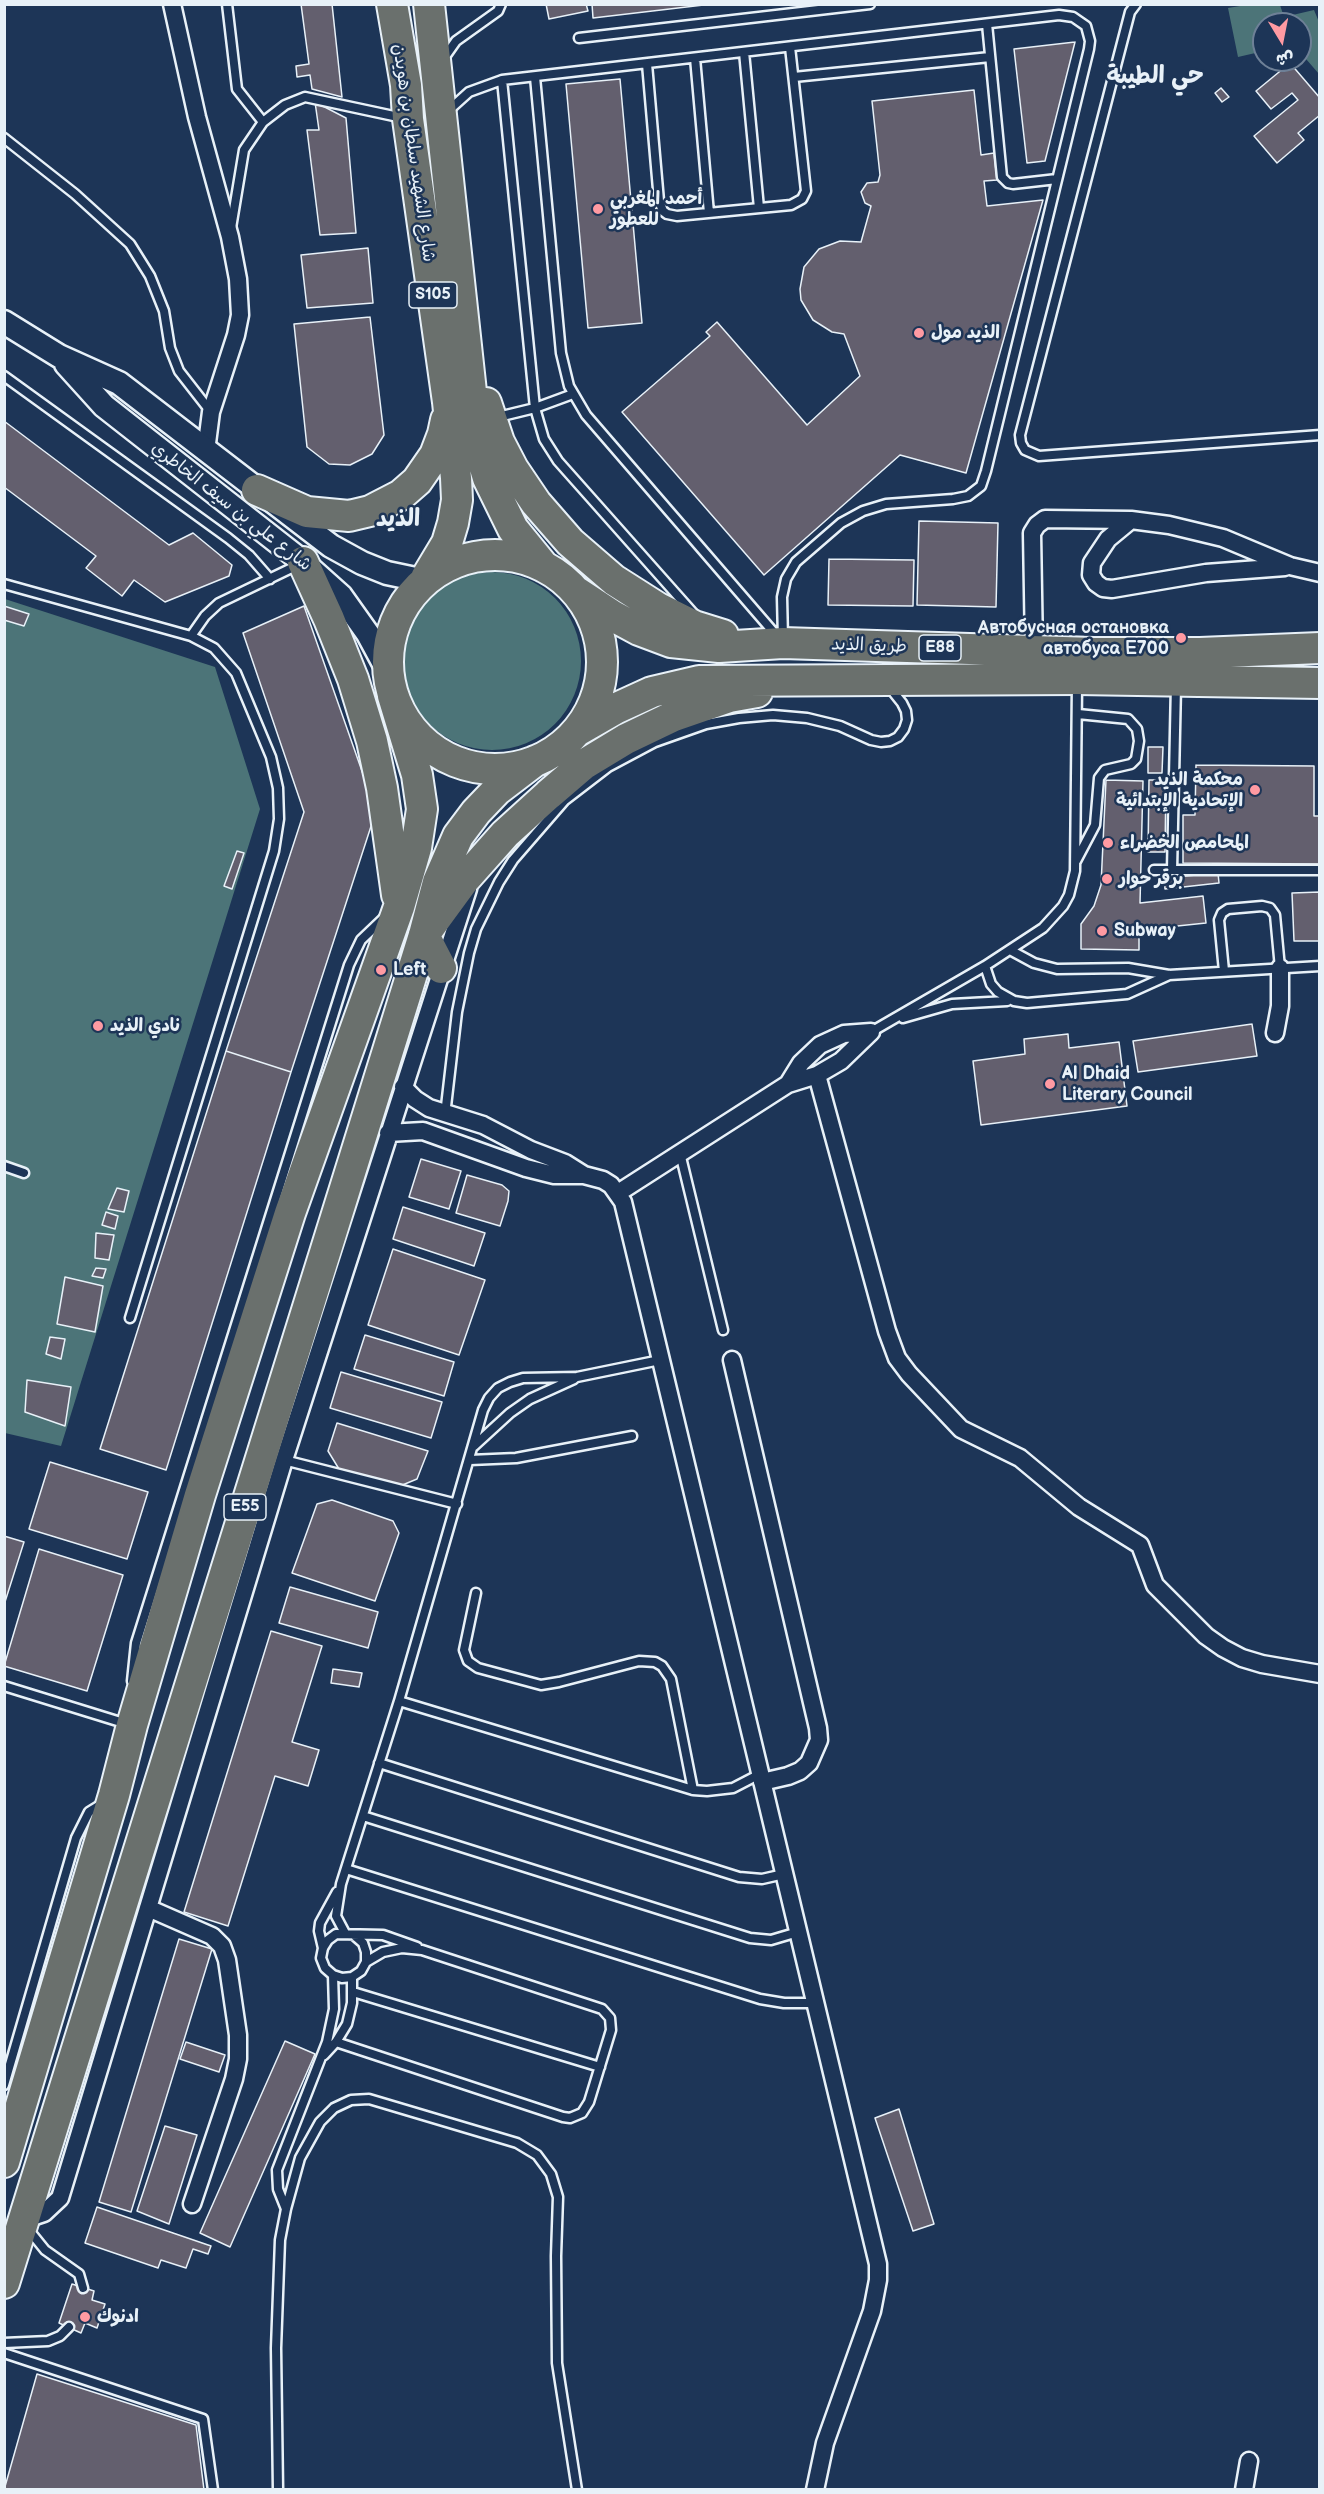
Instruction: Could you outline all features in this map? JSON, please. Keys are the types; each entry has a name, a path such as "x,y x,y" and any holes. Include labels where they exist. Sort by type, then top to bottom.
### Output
{"highway":[{"name":"شارع الشهيد سلطان بن هويدن","path":"392,4 406,85 408,119 448,402 457,500 447,543 425,580"},
{"name":"شارع الشهيد سلطان بن هويدن","path":"429,4 476,438 488,478 513,530 544,567"},
{"path":"466,346 499,442 513,469 536,503 570,542 614,580 658,608 724,636 783,642"},
{"path":"257,490 307,512 349,516 370,512 401,495 417,481 435,455 443,434 448,402"},
{"name":"E88","path":"495,555 521,558 544,567 575,591 587,606 598,631 601,654 600,683 591,709 577,731 550,753 535,761 511,768 486,768 461,764 439,753 419,738 403,718 390,683 388,646 395,621 408,599 425,580 446,566 470,558 495,555"},
{"path":"303,562 329,619 372,741 382,788 399,907"},
{"name":"طريق الذيد","path":"575,591 621,621 671,642 719,647 783,642 1034,651 1200,653 1320,648"},
{"name":"طريق الذيد","path":"577,731 617,708 652,692 699,681 1077,679 1320,683"},
{"path":"441,968 424,935 475,868 505,834 574,772 626,739 674,716 729,698 816,681"},
{"name":"E55","path":"4,2162 114,1795 132,1725 200,1494 290,1212 399,907 416,848 422,809 417,775 390,683"},
{"name":"E55","path":"4,2283 424,935 438,882 458,836 476,812 497,790 535,761"}],"street":[{"path":"172,4 197,117 230,237 238,279 240,315 233,345 211,412 206,451"},
{"name":"شارع علي بن سيف الخاطري","path":"4,322 59,356 119,383 331,546 362,563 387,573 425,580"},
{"name":"شارع علي بن سيف الخاطري","path":"59,356 104,406 303,562 341,596 368,634 390,683"},
{"path":"1034,651 1032,533 1045,519 1131,520 1169,525 1223,538 1290,566 1320,573"},
{"path":"1131,520 1108,539 1092,563 1091,575 1103,588 1112,589 1206,573 1290,566"},
{"path":"22,2220 44,2213 60,2198 284,1460 475,868"},
{"path":"1275,1033 1280,1006 1280,968"},
{"path":"618,1193 788,1084 817,1075 847,1056 875,1029"},
{"path":"788,1084 801,1063 820,1045 844,1034 875,1029"},
{"path":"817,1075 893,1349 909,1374 961,1429 1020,1458 1079,1507 1140,1545 1155,1584 1206,1636 1223,1648 1252,1661 1320,1674"},
{"path":"403,1087 422,1104 445,1115 483,1125 502,1133 531,1150 565,1164 584,1175"},
{"path":"440,1136 445,1115"},
{"path":"388,1133 411,1130 440,1136 487,1156 526,1168 554,1175 584,1175 603,1180 618,1193 623,1202 875,2247 878,2280 872,2311 825,2443 816,2490"},
{"path":"732,1360 819,1740 809,1762 800,1771 788,1776 761,1778"},
{"path":"147,1908 212,1936 222,1946 227,1960 238,2035 238,2059 234,2079 192,2204"},
{"path":"1244,2490 1249,2461"}],"lane":[{"path":"227,4 237,89 262,122"},
{"path":"436,72 456,41 498,11 501,4"},
{"path":"579,38 870,4"},
{"path":"1136,4 1130,12 1020,435 1021,443 1025,450 1039,456 1320,435"},
{"path":"442,122 454,105 469,92 502,80 1065,15 1080,20 1089,33 1089,49 981,486 968,496 953,499 886,504 863,511 841,523 796,562 786,579 782,597 783,642"},
{"path":"987,24 1002,177 1008,183 1013,184 1057,180"},
{"path":"647,64 660,207 671,216 759,208 797,203 804,195 790,46"},
{"path":"744,52 759,208"},
{"path":"794,77 990,57"},
{"path":"695,58 709,213"},
{"path":"535,77 561,353 564,370 573,394 586,415 783,642"},
{"path":"502,80 535,408 544,439 558,461 709,631"},
{"path":"230,237 244,150 262,122 285,105 305,97 408,119"},
{"path":"4,138 75,194 130,244 154,285 164,311 170,348 179,371 211,412"},
{"path":"4,376 228,538 249,555 270,579"},
{"path":"491,418 535,408 573,394"},
{"path":"191,636 205,616 219,603 303,562"},
{"path":"4,584 191,636 214,648 236,673 271,757 278,788 279,819 274,851 130,1318"},
{"path":"875,1029 1010,950 1043,928 1063,906 1072,884 1075,862 1077,679"},
{"path":"445,1115 457,1012 466,961 476,929 499,882 513,860 566,800 608,767 655,742 706,724 773,715 807,718 840,726 872,740 890,741 904,729 906,711 884,681"},
{"path":"1172,870 1176,682"},
{"path":"1075,862 1095,825 1099,778 1104,770 1131,764 1136,759 1139,741 1137,729 1128,719 1078,714"},
{"path":"1154,870 1320,870"},
{"path":"1224,971 1219,920 1222,913 1228,909 1262,906 1270,908 1275,915 1280,968"},
{"path":"1010,950 1034,963 1057,969 1128,968 1169,975 1320,966"},
{"path":"985,966 991,984 1004,997 1014,1001"},
{"path":"875,1029 921,1011 952,1004 991,1000 1027,1003 1115,996 1138,990 1169,975"},
{"path":"680,1154 723,1330"},
{"path":"4,1166 24,1173"},
{"path":"345,1933 336,1916 341,1884 399,1701 483,1410 489,1398 498,1388 523,1378 577,1377 660,1360"},
{"path":"473,1447 510,1413 530,1399 577,1377"},
{"path":"470,1461 516,1458 632,1436"},
{"path":"284,1460 457,1504"},
{"path":"476,1593 464,1650 468,1661 478,1668 541,1685 639,1661 655,1662 662,1666 670,1678 693,1790"},
{"path":"4,1686 132,1725"},
{"path":"399,1701 693,1790 733,1788 761,1778"},
{"path":"379,1763 739,1877 762,1879 784,1874"},
{"path":"4,2085 76,1838 89,1812 114,1795"},
{"path":"363,1816 750,1938 771,1940 798,1932"},
{"path":"346,1869 760,1999 784,2003 815,2003"},
{"path":"323,1948 319,1931 320,1923 341,1884"},
{"path":"336,2042 570,2118 582,2113 586,2108 611,2031 610,2018 602,2009 383,1935 336,1934 323,1948 321,1958 325,1968 333,1975 342,1978 352,1977 366,1962 383,1952 402,1948 422,1950"},
{"path":"355,1936 363,1943 366,1962"},
{"path":"286,2209 278,2189 279,2162 332,2026 333,1975"},
{"path":"321,2058 336,2042 350,2014 353,1992 352,1977"},
{"path":"353,1992 600,2067"},
{"path":"278,2490 276,2348 280,2240 286,2209 300,2158 320,2122 334,2108 351,2100 369,2099 517,2143 537,2155 551,2174 558,2197 557,2363 577,2490"},
{"path":"22,2220 45,2250 79,2274 83,2288"},
{"path":"4,2343 48,2341 60,2336 69,2327"},
{"path":"4,2353 202,2420 213,2490"}],"green space":[{"path":"1252,4 1280,5 1282,12 1252,12 1252,54 1238,57 1228,8"},
{"path":"1314,10 1319,22 1319,74 1312,66 1312,12 1305,12"},
{"path":"492,572 526,579 542,587 555,598 566,611 574,627 581,661 574,695 566,711 555,724 542,735 526,743 492,750 458,743 442,735 429,724 418,711 410,695 403,661 410,627 418,611 429,598 442,587 458,579"},
{"name":"نادي الذيد","path":"5,599 215,667 260,809 61,1446 5,1433"}],"building":[{"path":"301,4 332,4 342,97 312,89 310,75 297,77 296,66 309,64"},
{"path":"546,4 586,4 588,11 549,19"},
{"path":"592,4 712,4 593,18"},
{"path":"1075,42 1045,161 1027,163 1014,49"},
{"path":"1279,72 1298,72 1320,98 1320,115 1298,133 1304,140 1277,163 1254,136 1298,100 1292,93 1271,109 1256,91"},
{"path":"620,79 642,323 588,328 566,84"},
{"path":"1221,88 1229,97 1222,102 1215,93"},
{"name":"الذيد مول","path":"974,90 981,155 994,153 997,180 984,181 987,206 1043,200 966,473 900,455 764,575 622,412 710,336 706,332 717,322 807,425 860,376 844,334 832,332 813,320 801,300 800,289 804,267 819,249 840,241 861,242 871,206 865,203 861,192 867,183 878,182 880,175 872,101"},
{"path":"315,102 346,118 356,233 320,235 307,130 319,130"},
{"path":"368,248 373,303 307,308 301,255"},
{"path":"370,317 384,435 372,454 350,465 329,464 307,447 294,324"},
{"path":"4,421 169,545 193,533 232,565 229,576 165,602 134,580 122,596 86,568 96,556 4,487"},
{"path":"919,521 998,523 996,607 917,605"},
{"path":"829,559 914,560 913,606 828,605"},
{"path":"4,606 29,614 24,626 4,620"},
{"path":"304,606 376,811 291,1072 226,1051 304,812 243,633"},
{"path":"1148,747 1163,747 1162,773 1148,773"},
{"name":"محكمة الذيد الإتحادية الإبتدائية","path":"1196,765 1314,766 1314,816 1320,816 1320,864 1183,863 1183,815 1195,815"},
{"path":"1106,780 1143,781 1140,903 1203,896 1206,923 1139,930 1139,950 1081,949 1081,924 1094,906 1101,885"},
{"path":"1149,780 1166,780 1165,852 1148,852"},
{"path":"237,851 244,853 232,889 224,886"},
{"path":"1218,873 1219,883 1165,889 1164,878"},
{"path":"1320,892 1320,941 1294,941 1292,893"},
{"path":"1252,1024 1257,1056 1138,1072 1133,1041"},
{"name":"Al Dhaid Literary Council","path":"1068,1034 1069,1048 1119,1042 1127,1106 981,1125 973,1061 1025,1054 1024,1039"},
{"path":"226,1051 291,1072 166,1470 100,1449"},
{"path":"421,1159 461,1171 449,1209 409,1197"},
{"path":"467,1175 502,1185 509,1191 500,1226 456,1213"},
{"path":"117,1188 129,1191 124,1212 108,1209"},
{"path":"403,1207 485,1233 474,1266 393,1239"},
{"path":"106,1212 118,1216 115,1229 102,1225"},
{"path":"96,1233 114,1235 109,1260 95,1258"},
{"path":"393,1249 485,1280 459,1355 368,1325"},
{"path":"96,1268 106,1269 103,1278 92,1276"},
{"path":"65,1277 103,1286 95,1332 57,1324"},
{"path":"365,1335 454,1362 444,1396 354,1369"},
{"path":"50,1337 65,1339 61,1359 46,1354"},
{"path":"341,1372 442,1402 431,1438 330,1408"},
{"path":"27,1380 71,1387 65,1426 25,1412"},
{"path":"337,1423 428,1451 417,1479 400,1486 339,1469 328,1451"},
{"path":"50,1462 148,1492 127,1559 29,1529"},
{"path":"332,1500 393,1521 399,1533 375,1601 292,1573 317,1504"},
{"path":"4,1536 24,1542 4,1605"},
{"path":"39,1549 123,1575 87,1691 4,1666"},
{"path":"290,1587 378,1612 368,1648 279,1623"},
{"path":"271,1631 322,1646 292,1742 319,1750 308,1786 275,1776 228,1926 184,1912"},
{"path":"333,1669 362,1673 359,1687 331,1683"},
{"path":"179,1939 212,1949 131,2212 99,2202"},
{"path":"285,2041 315,2054 230,2247 200,2233"},
{"path":"186,2042 225,2055 219,2072 180,2059"},
{"path":"899,2109 934,2224 913,2231 875,2118"},
{"path":"165,2126 197,2135 169,2224 137,2211"},
{"path":"97,2207 211,2246 208,2254 193,2249 186,2268 161,2260 158,2268 85,2243"},
{"path":"72,2284 94,2291 92,2300 105,2304 97,2328 85,2323 81,2333 59,2323"},
{"path":"37,2374 196,2425 204,2490 4,2490"}],"place":[{"name":"أحمد المغربي للعطور","path":"598,209"},
{"name":"الذيد مول","path":"919,333"},
{"name":"Автобусная остановка автобуса Е700","path":"1181,638"},
{"name":"محكمة الذيد الإتحادية الإبتدائية","path":"1255,790"},
{"name":"المحامص الخضراء","path":"1108,843"},
{"name":"برقر حوار","path":"1107,879"},
{"name":"Subway","path":"1102,931"},
{"name":"Left","path":"381,970"},
{"name":"نادي الذيد","path":"98,1026"},
{"name":"Al Dhaid Literary Council","path":"1050,1084"},
{"name":"ادنوك","path":"85,2317"}],"district":[{"name":"حي الطيبة","path":"1155,77"},
{"name":"الذيد","path":"398,520"}]}
